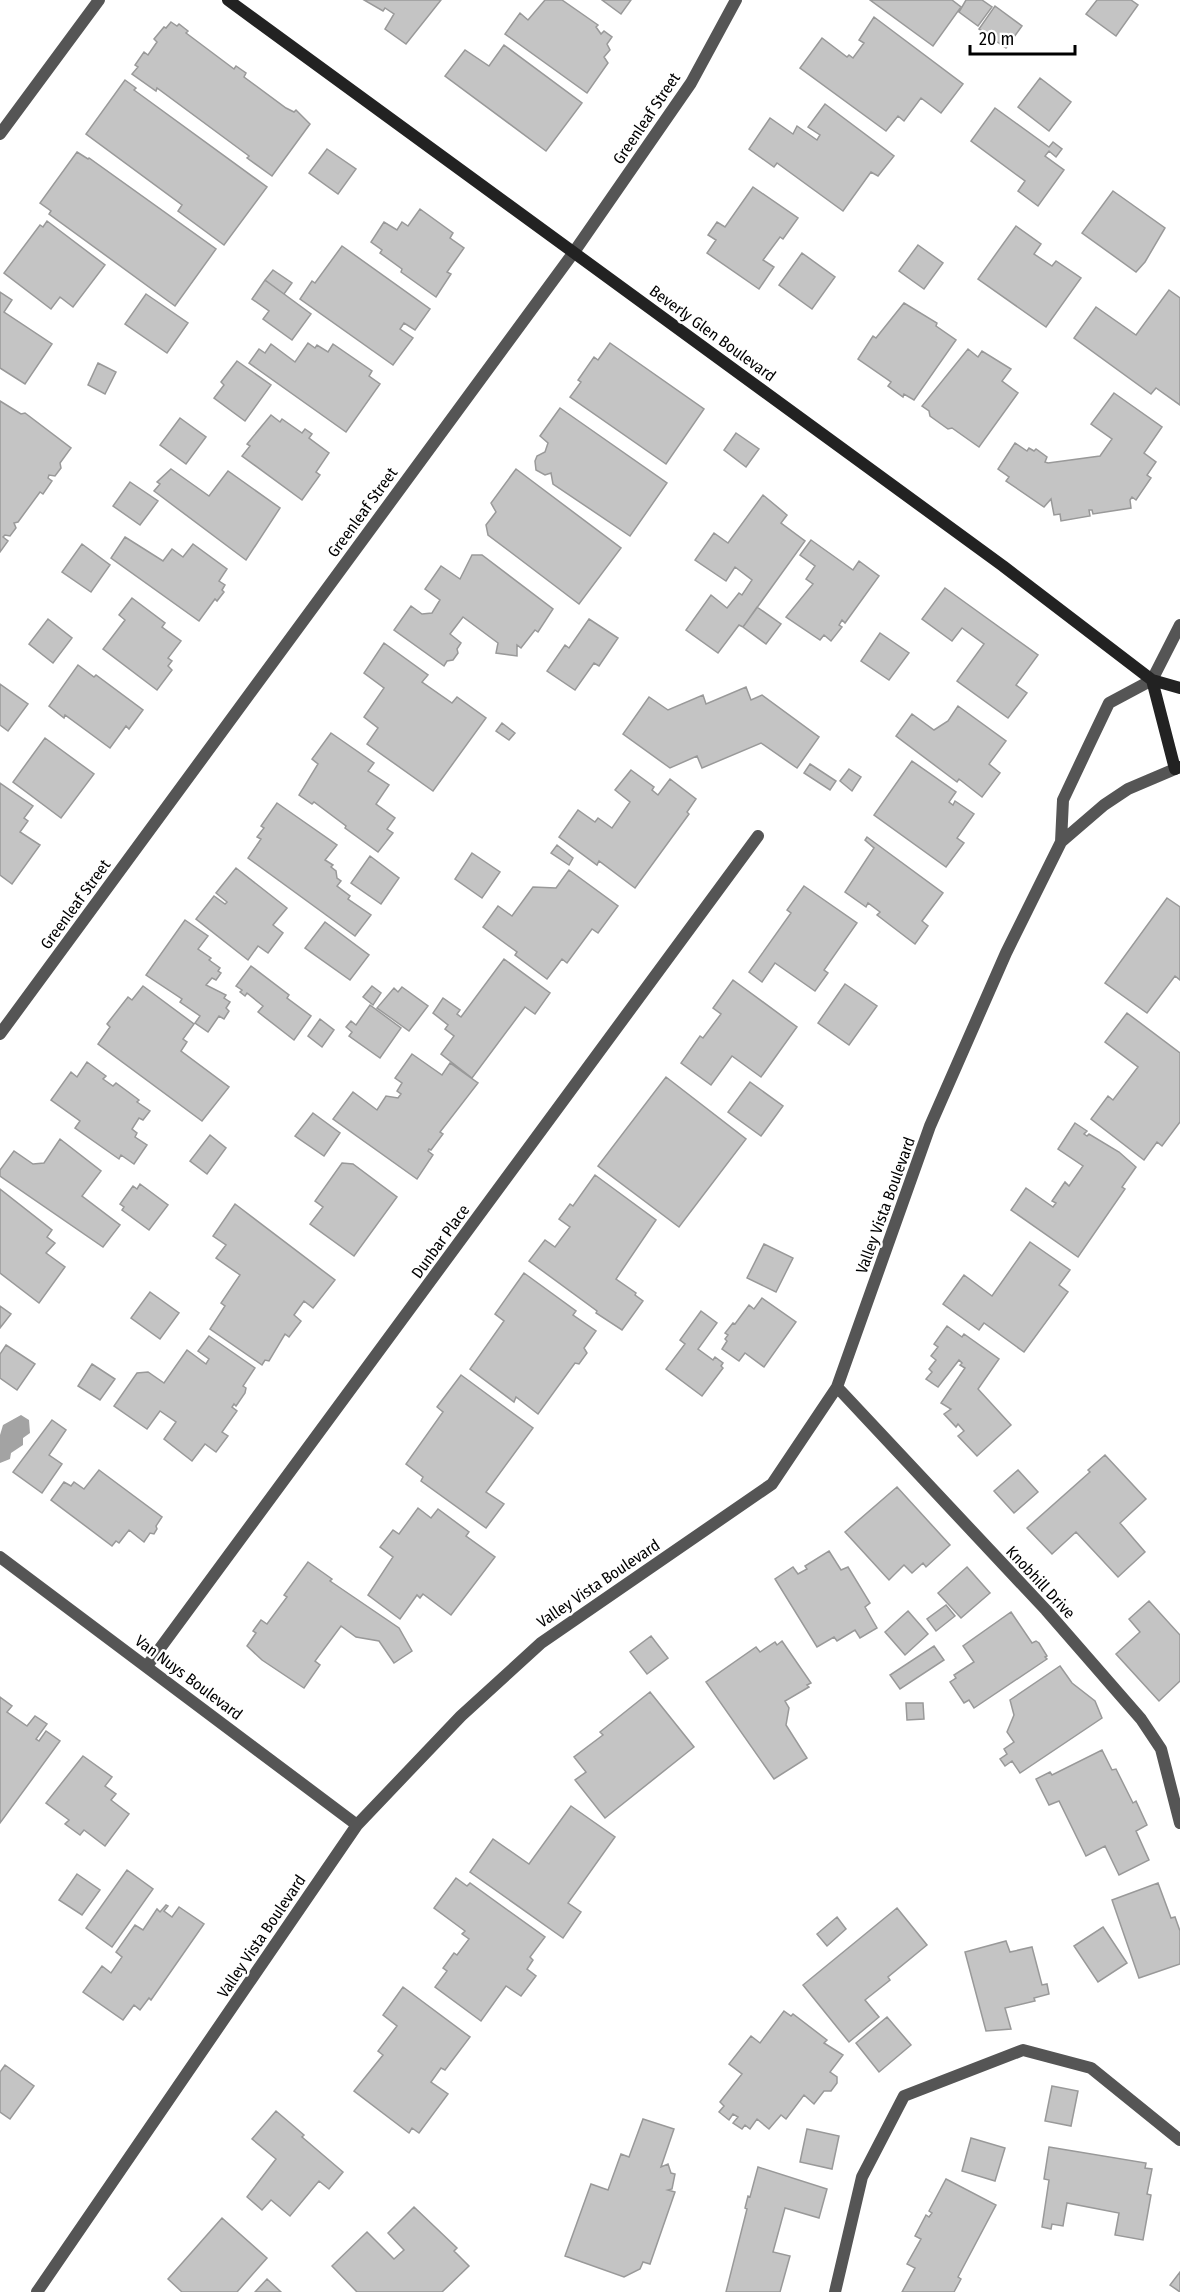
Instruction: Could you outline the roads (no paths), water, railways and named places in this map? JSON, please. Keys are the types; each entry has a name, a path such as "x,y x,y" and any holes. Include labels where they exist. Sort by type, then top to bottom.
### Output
{"main road":[{"name":"Beverly Glen Boulevard","path":"228,0 1003,566 1152,680 1180,688"},
{"path":"1152,680 1177,768"}],"street":[{"path":"0,134 99,0"},
{"name":"Greenleaf Street","path":"0,1034 574,252 691,83 736,0"},
{"path":"1152,680 1180,625"},
{"name":"Valley Vista Boulevard","path":"1061,842 1063,800 1109,703 1152,680"},
{"name":"Valley Vista Boulevard","path":"37,2292 357,1825 461,1716 541,1643 772,1484 837,1388 930,1126 1006,953 1061,842 1119,795 1177,768"},
{"name":"Dunbar Place","path":"147,1666 758,836"},
{"name":"Knobhill Drive","path":"837,1388 1046,1610 1141,1719 1161,1749 1180,1823"},
{"name":"Van Nuys Boulevard","path":"0,1557 357,1825"},
{"path":"835,2292 862,2177 904,2096 1023,2050 1091,2068 1180,2140"}]}
